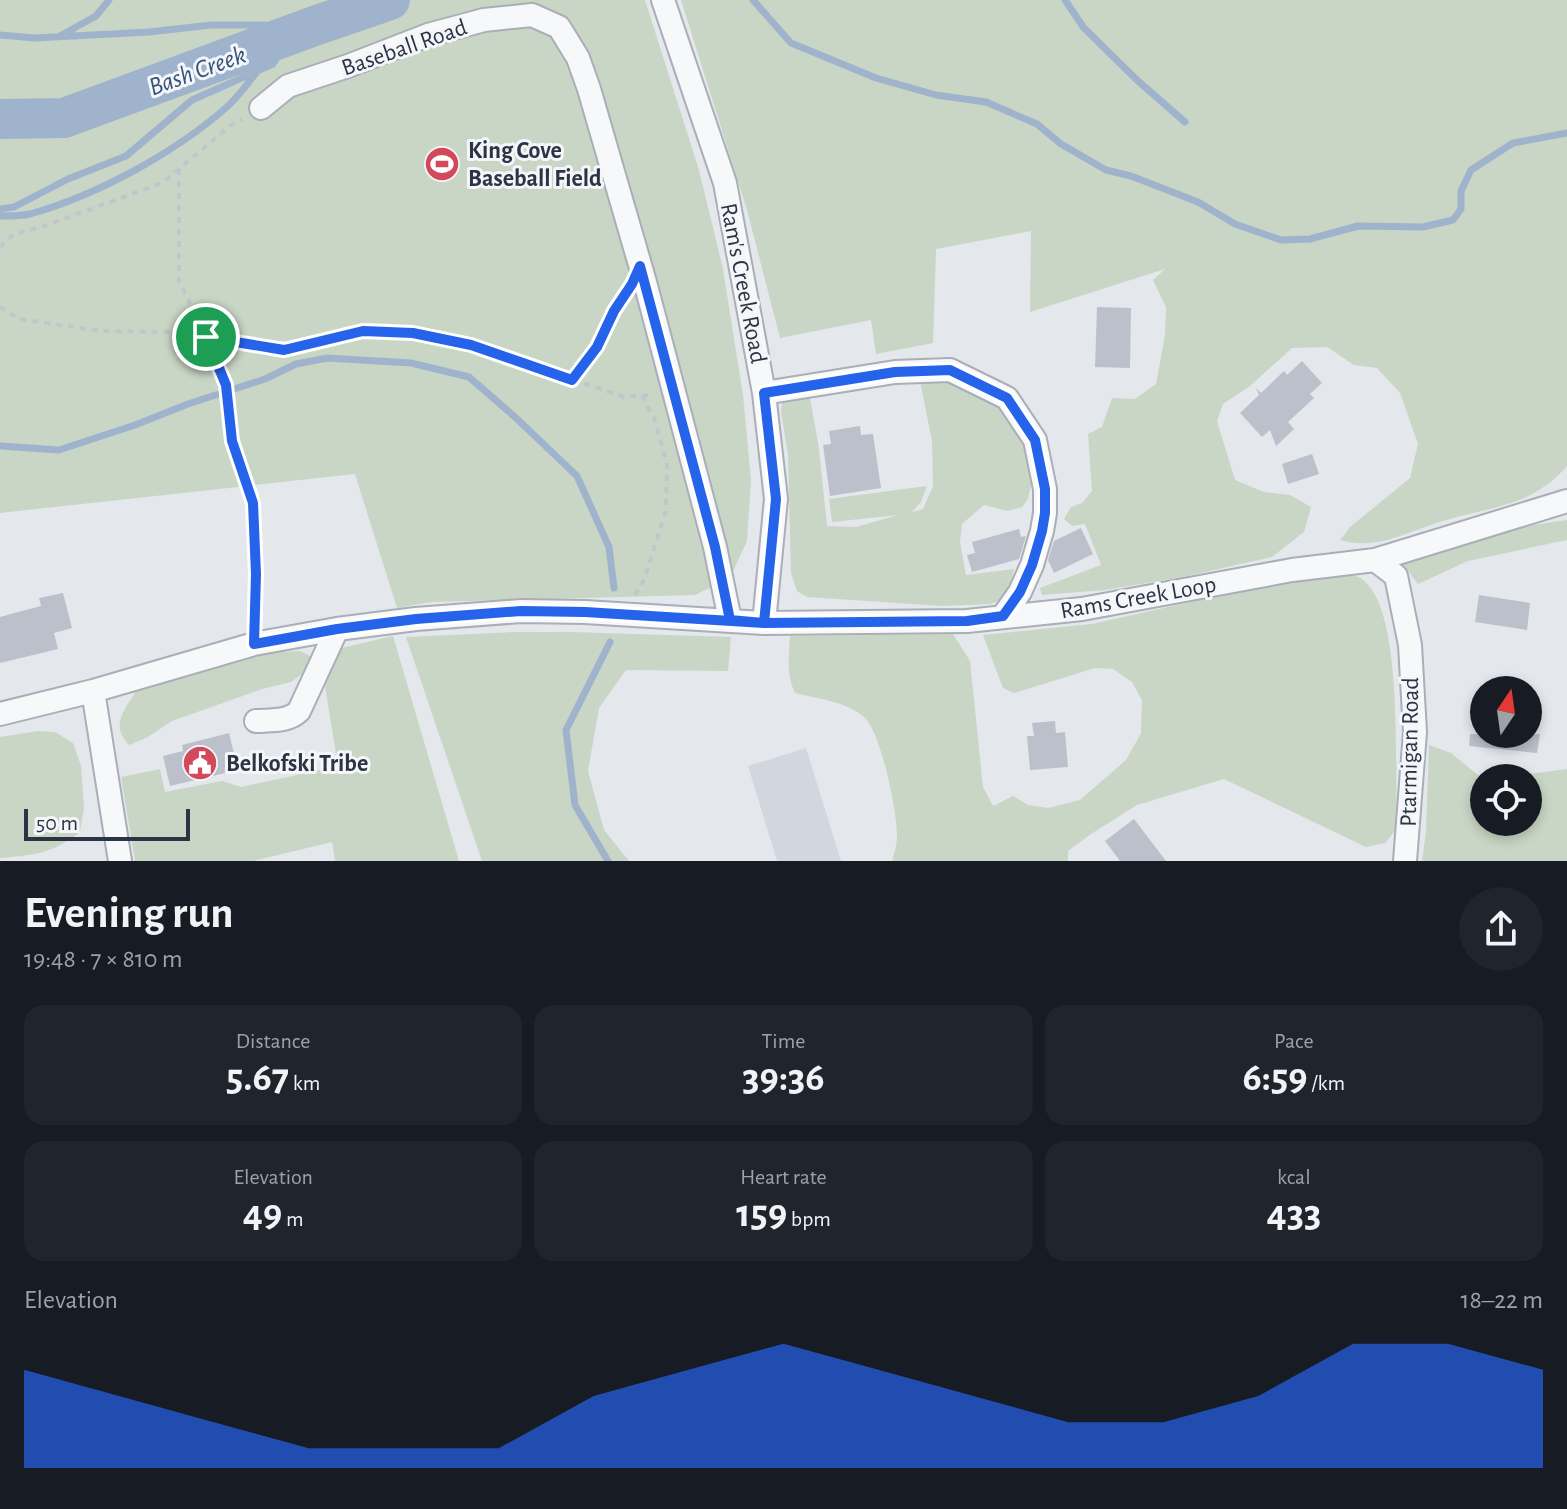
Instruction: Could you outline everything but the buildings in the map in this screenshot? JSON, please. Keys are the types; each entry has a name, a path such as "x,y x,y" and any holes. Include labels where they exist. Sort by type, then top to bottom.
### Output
{"street":[{"name":"Ram's Creek Road","path":"663,0 725,183 764,393 776,499 764,623"},
{"name":"Baseball Road","path":"261,108 288,86 428,35 484,20 532,15 559,27 578,58 589,89 715,547 730,620"},
{"path":"764,393 895,372 950,370 1007,398 1035,440 1045,501 1042,531 1032,565 1020,592 1003,616"},
{"name":"Rams Creek Loop","path":"0,714 93,691 254,644 416,619 521,611 764,623 967,621 1082,609 1292,570 1375,560 1567,501"},
{"name":"Ptarmigan Road","path":"1375,560 1396,576 1410,645 1415,732 1405,861"},
{"path":"256,721 294,717 337,629"},
{"path":"93,691 120,861"}],"path":[{"path":"0,247 14,234 162,183 230,126 261,108"},
{"path":"179,169 179,281 226,385 232,441 253,503 256,574 254,644"},
{"path":"572,380 597,347 640,266"},
{"path":"0,307 19,319 101,331 177,332 284,350 363,331 413,333 471,345 624,397 674,394"},
{"path":"623,614 644,580 666,510 667,464 654,418 642,396"}],"shaded area":[{"path":"806,748 841,861 777,861 748,766"}],"green space":[{"path":"0,0 354,0 341,5 360,0 645,0 699,170 723,269 743,395 751,480 747,541 730,578 695,595 431,602 397,608 355,474 0,513"},
{"path":"681,0 1567,0 1567,466 1541,489 1512,502 1380,541 1354,543 1340,540 1350,527 1410,478 1418,444 1400,393 1377,368 1354,365 1327,347 1292,348 1250,386 1223,404 1217,421 1235,480 1264,492 1290,495 1311,507 1304,532 1272,557 1105,590 1042,595 1040,588 1101,565 1085,524 1072,526 1064,519 1071,507 1082,503 1092,491 1088,434 1102,427 1112,398 1135,399 1156,384 1165,335 1166,307 1153,280 1165,269 1030,312 1031,231 936,249 933,343 876,354 871,320 780,338 747,210"},
{"path":"918,371 990,395 1030,444 1031,485 1028,499 1022,507 1007,511 984,505 962,524 960,542 966,575 1014,569 1010,585 1001,600 991,604 942,606 807,597 797,591 791,573 788,454 781,412 783,394 809,392 827,526 856,527 898,515 832,522 829,499 927,486 921,502 912,512 923,509 933,486 932,441"},
{"path":"1567,520 1567,540 1468,561 1418,584 1401,562 1505,529"},
{"path":"1340,573 1361,578 1376,597 1386,625 1395,696 1397,828 1385,843 1366,847 1224,779 1137,805 1068,851 1068,861 892,861 897,840 895,811 882,756 871,726 850,708 795,693 790,679 790,636 953,634 970,661 983,787 993,806 1013,796 1028,805 1048,808 1080,800 1126,760 1141,733 1142,700 1132,682 1113,669 1095,668 1014,693 1003,688 983,635 1092,624 1289,580"},
{"path":"513,632 731,637 728,671 626,670 599,708 588,771 604,830 629,861 482,861 406,637"},
{"path":"393,636 459,861 335,861 332,842 253,861 135,861 121,777 160,769 165,792 222,781 241,787 338,766 325,686 337,649"},
{"path":"300,651 310,656 309,666 291,682 172,721 129,745 123,738 121,718 136,691 265,653"},
{"path":"38,731 55,732 73,743 81,766 84,808 80,832 42,852 0,858 0,737"},
{"path":"1429,745 1451,753 1470,769 1470,836 1542,836 1542,772 1567,769 1567,861 1422,861"}],"waterway":[{"path":"60,36 96,16 109,0"},
{"name":"Bash Creek","path":"0,119 64,118 390,0"},
{"path":"753,0 791,43 876,78 936,95 986,102 1037,124 1061,144 1106,170 1131,176 1198,202 1235,224 1281,240 1310,239 1358,226 1423,227 1453,220 1461,209 1461,191 1471,170 1513,143 1567,133"},
{"path":"1065,0 1084,28 1185,122"},
{"path":"0,35 35,38 149,32 211,25 264,25 291,34 273,64 192,100 126,156 68,179 14,207 0,209"},
{"path":"0,216 27,215 56,206 135,170 207,123 232,102 256,73"},
{"path":"0,446 59,450 265,379 296,364 327,358 411,363 469,377 577,476 609,547 614,588"},
{"path":"608,861 575,805 566,730 610,642"}],"place":[{"name":"King Cove Baseball Field","path":"442,164"},
{"name":"Belkofski Tribe","path":"200,763"}],"route":[{"path":"206,337 226,385 232,441 253,503 256,574 254,644 416,619 521,611 764,623 967,621 1003,616 1020,592 1042,531 1045,489 1035,440 1007,398 950,370 895,372 764,393 776,499 764,623 730,620 715,547 640,266 597,347 572,380 471,345 413,333 363,331 284,350 206,337"}]}
